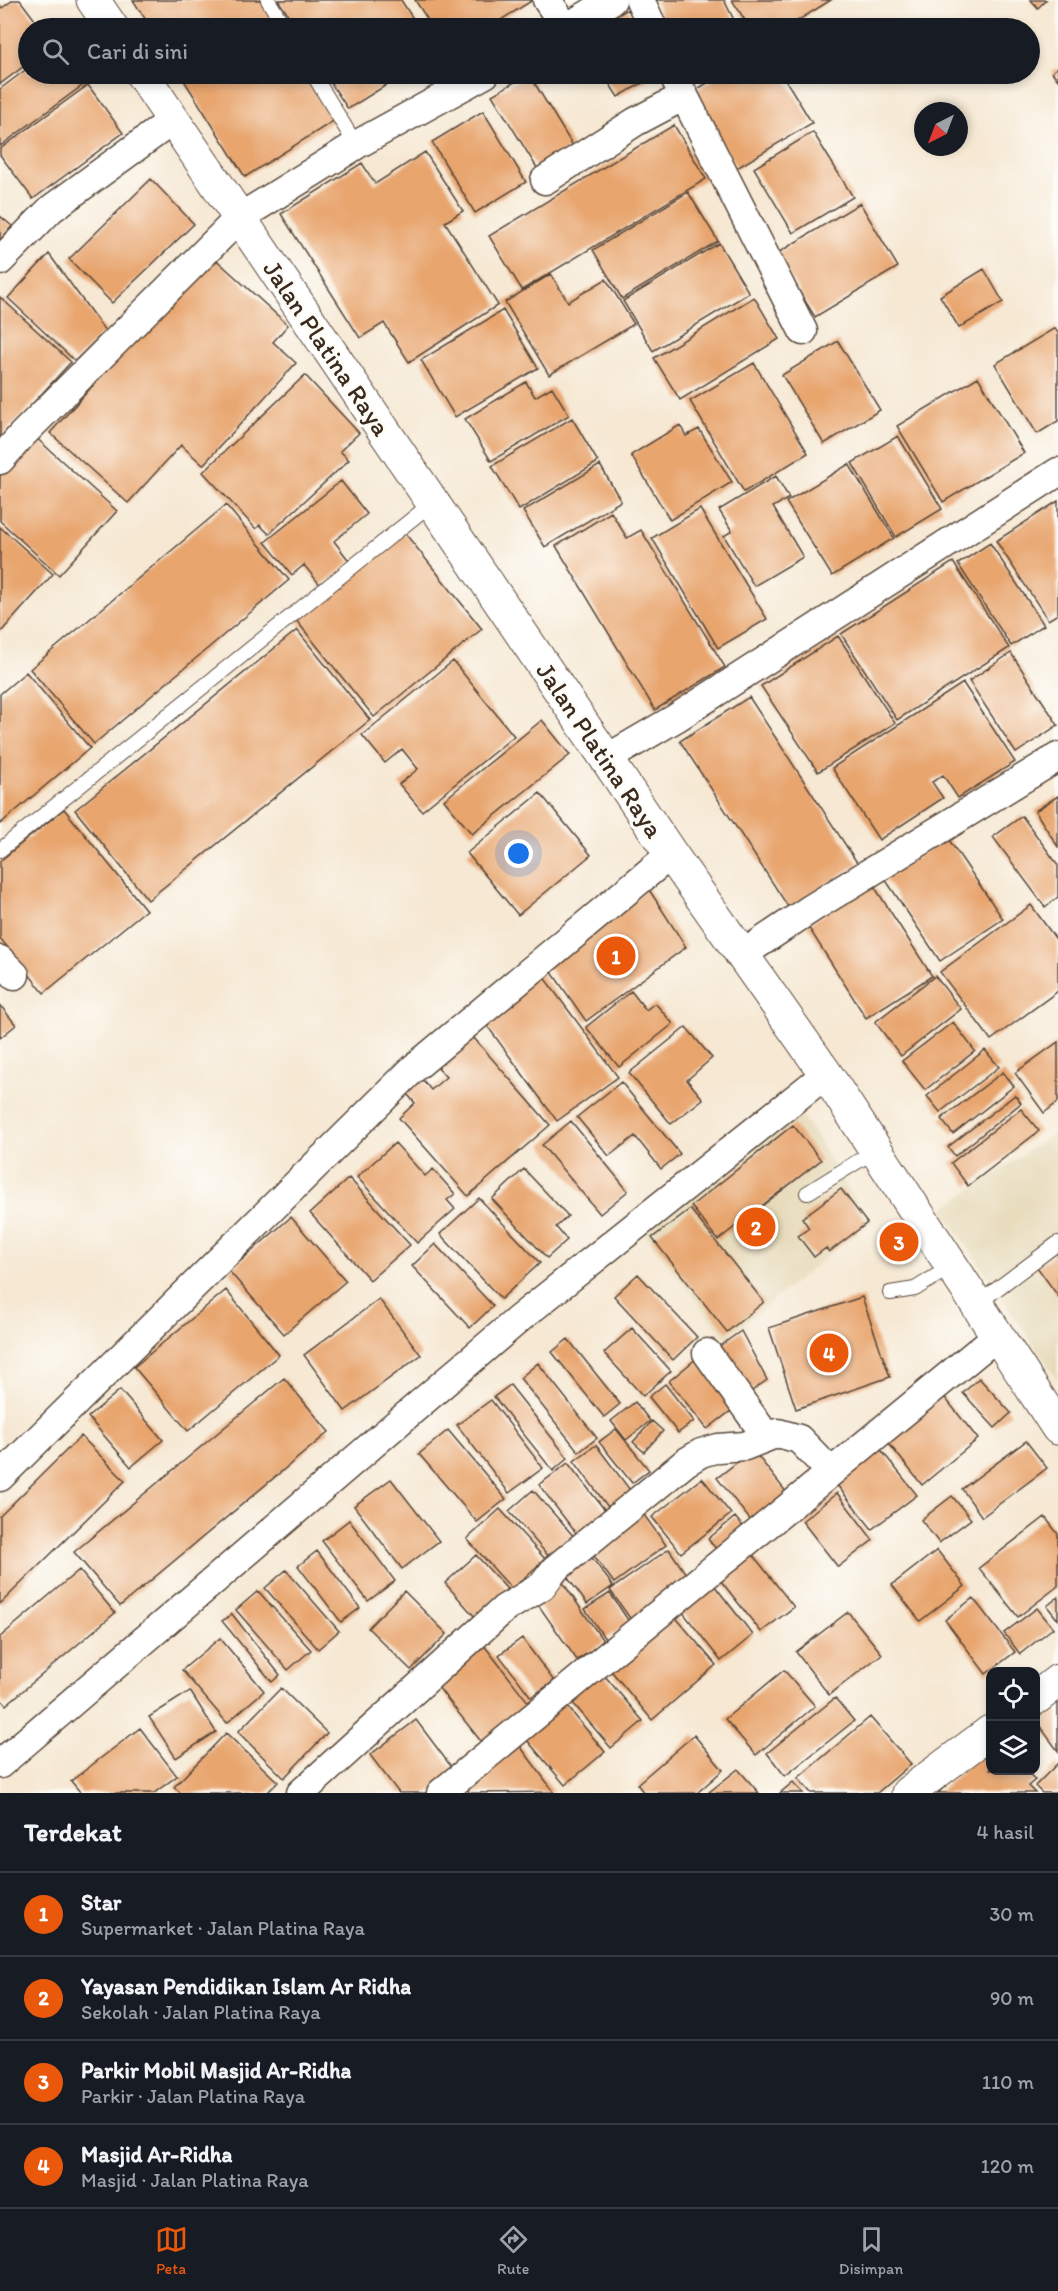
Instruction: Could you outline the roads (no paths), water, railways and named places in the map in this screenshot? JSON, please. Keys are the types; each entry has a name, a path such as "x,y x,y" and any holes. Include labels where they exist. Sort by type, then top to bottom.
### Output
{"main road":[{"path":"93,0 105,18"},
{"name":"Jalan Platina Raya","path":"149,84 670,854 740,956 826,1074 1058,1428"},
{"path":"1040,1694 1058,1681"},
{"path":"908,1793 986,1734"}],"street":[{"path":"547,0 559,18"},
{"path":"582,18 612,0"},
{"path":"640,0 648,18"},
{"path":"0,460 22,435 239,218 356,145 467,84"},
{"path":"544,180 635,122 679,85 803,331"},
{"path":"0,261 51,209 173,120"},
{"path":"606,759 676,718 1058,472"},
{"path":"740,956 822,902 1058,757"},
{"path":"0,1477 414,1068 670,854"},
{"path":"0,1764 520,1318 826,1074"},
{"path":"441,1793 998,1335"},
{"path":"706,1353 766,1436"},
{"path":"301,1793 504,1609 542,1586 555,1569 686,1462 718,1448 745,1446 778,1433 799,1439 831,1472"}],"lane":[{"path":"268,0 279,18"},
{"path":"319,84 356,145"},
{"path":"0,850 432,503"},
{"path":"807,1193 876,1150"},
{"path":"977,1304 1058,1243"},
{"path":"890,1293 915,1289 952,1266"}],"place":[{"name":"Star","path":"616,956"},
{"name":"Yayasan Pendidikan Islam Ar Ridha","path":"756,1227"},
{"name":"Parkir Mobil Masjid Ar-Ridha","path":"899,1242"},
{"name":"Masjid Ar-Ridha","path":"829,1353"}]}
